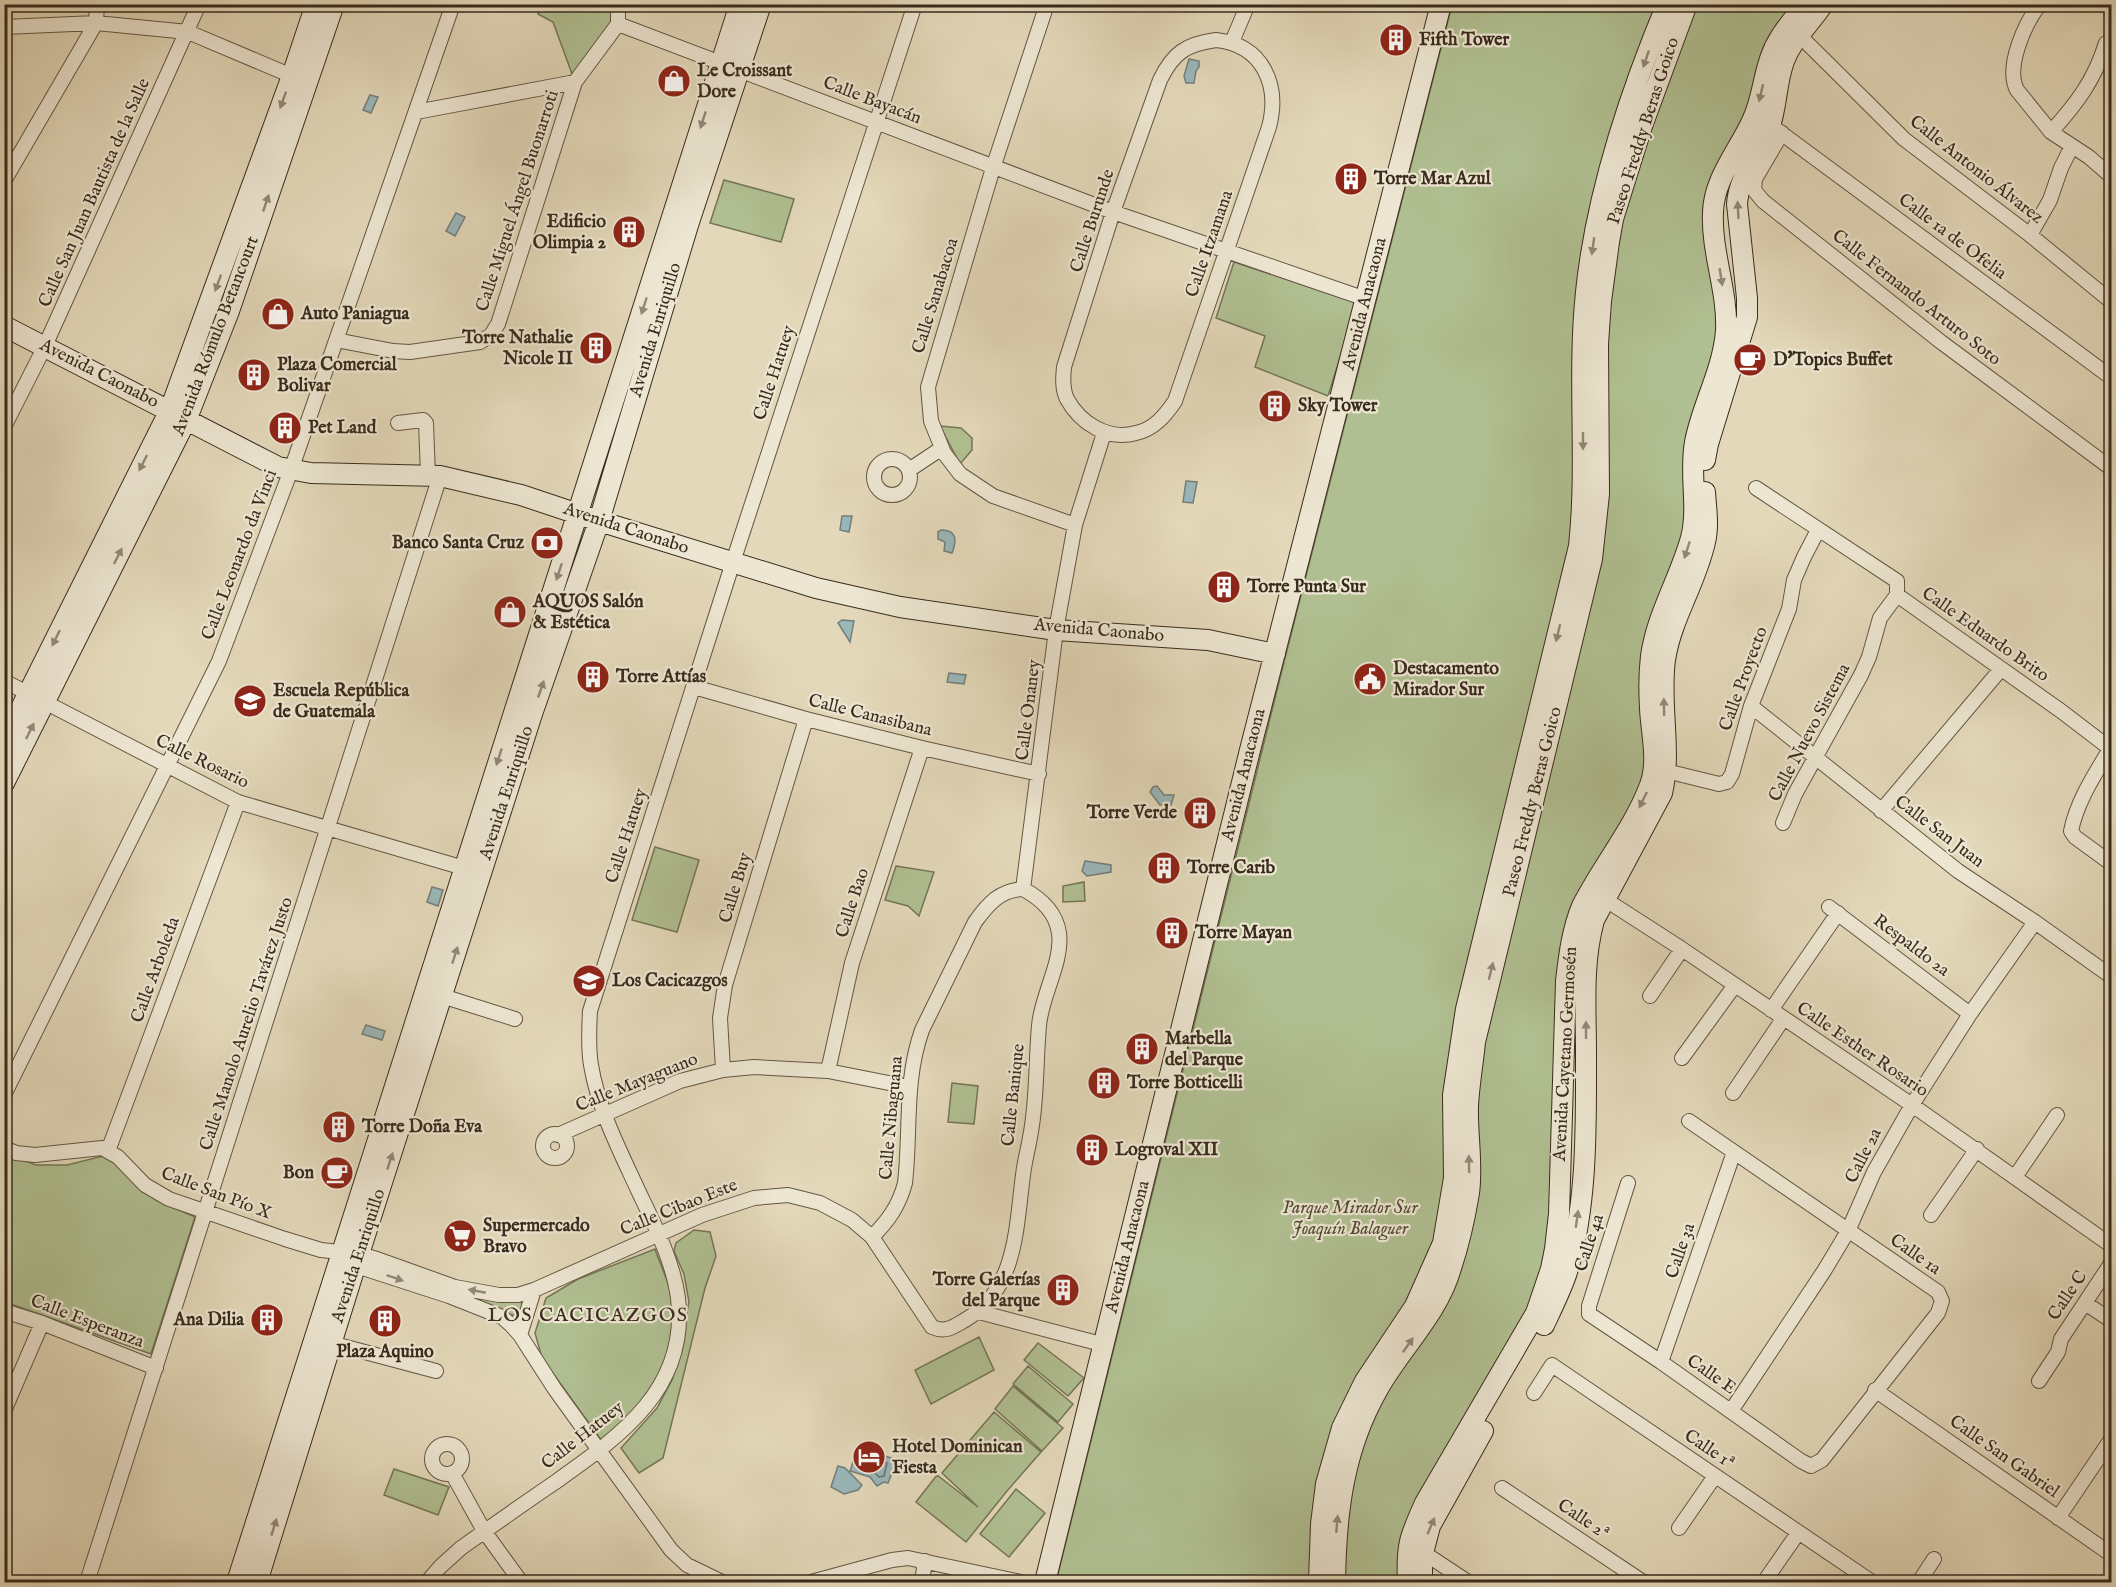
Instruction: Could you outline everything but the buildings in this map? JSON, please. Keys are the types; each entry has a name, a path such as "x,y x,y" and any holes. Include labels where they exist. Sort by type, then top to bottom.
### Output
{"street":[{"path":"4,181 96,23 97,4"},
{"name":"Calle San Juan Bautista de la Salle","path":"4,427 45,346 199,4"},
{"name":"Avenida Rómulo Betancourt","path":"247,231 292,76 316,4"},
{"name":"Avenida Rómulo Betancourt","path":"4,783 37,698 179,414 334,4"},
{"name":"Calle Leonardo da Vinci","path":"4,1095 219,661 291,470 453,4"},
{"path":"618,4 618,24"},
{"name":"Avenida Enriquillo","path":"237,1582 442,996 578,513 740,4"},
{"name":"Avenida Enriquillo","path":"257,1582 331,1343 349,1258 464,868 599,521 688,225 761,4"},
{"name":"Calle Hatuey","path":"427,1582 461,1548 600,1450 632,1423 648,1405 662,1382 673,1356 680,1323 678,1296 659,1234 605,1114 596,1088 590,1063 590,1011 733,562 915,4"},
{"name":"Calle Sanabacoa","path":"1047,4 993,168 928,387 931,421 942,448 960,474 993,496 1075,525"},
{"path":"1232,42 1248,4"},
{"name":"Avenida Anacaona","path":"1045,1582 1275,654 1441,4"},
{"name":"Paseo Freddy Beras Goico","path":"1319,1582 1321,1524 1326,1484 1342,1428 1365,1381 1415,1306 1443,1244 1454,1178 1454,1095 1466,1009 1579,546 1584,476 1582,345 1586,292 1594,236 1618,144 1667,4"},
{"name":"Paseo Freddy Beras Goico","path":"1335,1582 1339,1509 1351,1450 1378,1389 1424,1322 1451,1270 1464,1214 1469,1191 1468,1106 1475,1042 1592,560 1599,494 1598,344 1601,301 1613,219 1646,115 1687,4"},
{"name":"Avenida Cayetano Germosén","path":"1408,1582 1425,1503 1536,1313 1551,1269 1556,1249 1559,1214 1566,981 1575,922 1651,783 1654,760 1650,708 1652,654 1657,626 1685,557 1691,535 1694,444 1722,355 1726,332 1723,287 1713,225 1714,200 1718,185 1757,110 1771,57 1778,40 1805,4"},
{"name":"Avenida Cayetano Germosén","path":"1422,1582 1416,1548 1543,1326 1566,1275 1573,1246 1583,1172 1587,951 1594,920 1662,793 1666,771 1664,675 1666,659 1670,637 1706,542 1704,467 1708,444 1747,317 1737,204 1738,192 1741,181 1776,129 1784,62 1799,35 1823,4"},
{"path":"2040,4 2020,41 2013,82 2051,132 2089,157 2112,177"},
{"path":"4,27 96,23 188,32 292,76"},
{"name":"Calle Bayacán","path":"618,24 993,168 1366,299"},
{"name":"Calle Miguel Ángel Buonarroti","path":"336,340 410,352 480,342 490,334 498,324 575,82 618,24"},
{"name":"Calle Antonio Álvarez","path":"1799,35 1904,139 2030,235 2112,302"},
{"name":"Calle Burunde","path":"1110,434 1089,424 1066,398 1062,381 1064,367 1113,212 1168,63 1182,50 1200,42 1216,40 1232,42"},
{"name":"Calle Itzamana","path":"1110,434 1135,434 1152,427 1163,418 1175,401 1273,113 1273,94 1262,67 1245,49 1232,42"},
{"path":"2051,132 2088,87 2098,68 2106,43"},
{"path":"416,112 575,82"},
{"name":"Calle 1a de Ofelia","path":"1776,129 2112,378"},
{"name":"Calle Fernando Arturo Soto","path":"1776,129 1755,179 1754,190 1763,201 1941,342 2112,470"},
{"path":"2030,235 2050,200 2061,168 2072,146"},
{"name":"Avenida Caonabo","path":"4,326 179,414 278,467 311,473 434,476 521,495 816,588 900,608 1056,630 1208,640 1275,654"},
{"name":"Calle Manolo Aurelio Tavárez Justo","path":"87,1582 328,828 434,476 426,423 423,420 398,423"},
{"name":"Calle Onaney","path":"1023,889 1056,630 1075,525 1110,434"},
{"path":"909,470 942,448"},
{"name":"Calle Eduardo Brito","path":"1756,488 1897,581 1897,595 2111,749"},
{"name":"Calle Proyecto","path":"1666,771 1719,784 1727,782 1732,774 1751,706 1789,609 1797,572 1818,530"},
{"name":"Calle Nuevo Sistema","path":"1783,823 1795,794 1861,675 1869,657 1880,618 1897,595"},
{"path":"1881,811 2001,669"},
{"name":"Calle Rosario","path":"4,681 238,801 464,868"},
{"name":"Calle Canasibana","path":"694,687 806,720 1039,774"},
{"name":"Avenida Rómulo Betancourt","path":"4,742 37,698"},
{"name":"Calle San Juan","path":"1751,706 1958,871 2112,977"},
{"name":"Calle Buy","path":"723,1070 720,1018 725,985 806,720"},
{"name":"Calle Bao","path":"828,1071 852,963 922,748"},
{"path":"2111,749 2090,782 2073,819 2071,831 2075,837 2112,864"},
{"name":"Calle Arboleda","path":"108,1151 238,801"},
{"name":"Calle Nibaguana","path":"872,1237 893,1214 901,1199 905,1183 909,1087 916,1047 922,1030 975,922 985,908 998,895 1011,890 1023,889"},
{"name":"Calle Banique","path":"979,1312 1004,1277 1011,1256 1032,1125 1039,1023 1059,947 1059,932 1052,915 1042,901 1023,889"},
{"name":"Calle Esther Rosario","path":"1586,899 1606,900 1682,949 1977,1149 2112,1245"},
{"name":"Respaldo 2a","path":"1771,1010 1834,910 1970,1014"},
{"name":"Calle 2a","path":"1731,1411 1848,1231 1874,1172 1912,1105 1970,1014 2035,922"},
{"path":"1650,996 1682,949"},
{"path":"1682,1058 1735,985"},
{"path":"442,996 515,1019"},
{"path":"1733,1093 1784,1019"},
{"name":"Calle Mayaguano","path":"558,1135 680,1082 723,1070 754,1067 828,1071 909,1087"},
{"path":"2015,1177 2057,1115"},
{"name":"Calle 1a","path":"1689,1121 1938,1292 1941,1301 1938,1313 1822,1460 1811,1466"},
{"path":"4,1148 16,1153 35,1155 96,1148 108,1151"},
{"path":"1930,1215 1977,1149"},
{"name":"Calle San Pío X","path":"108,1151 118,1157 145,1185 156,1192 206,1213 321,1250"},
{"name":"Calle 3a","path":"1661,1362 1734,1152"},
{"name":"Calle 4a","path":"1589,1314 1589,1306 1628,1183"},
{"name":"Calle Cibao Este","path":"321,1250 349,1258 377,1259 455,1287 499,1295 518,1295 702,1215 754,1198 788,1195 820,1203 852,1220 872,1237 933,1327 950,1330 979,1312"},
{"path":"349,1258 502,1317 520,1335 554,1388 671,1550 687,1565 722,1582"},
{"name":"Calle C","path":"2039,1381 2058,1352 2061,1339 2112,1262"},
{"path":"520,1335 534,1290"},
{"path":"2085,1303 2112,1321"},
{"name":"Calle Esperanza","path":"4,1311 42,1323 156,1368"},
{"path":"979,1312 1104,1345"},
{"name":"Calle E","path":"1589,1314 1811,1466"},
{"path":"4,1411 42,1323"},
{"path":"331,1343 436,1371"},
{"name":"Calle 1ª","path":"1534,1393 1552,1365 1872,1582"},
{"name":"Calle San Gabriel","path":"1875,1390 2112,1555"},
{"path":"2058,1518 2112,1438"},
{"path":"452,1473 484,1531 521,1582"},
{"path":"1679,1528 1715,1476"},
{"name":"Calle 2ª","path":"1502,1488 1643,1582"},
{"path":"1764,1582 1798,1533"},
{"path":"1416,1548 1468,1582"},
{"path":"811,1582 892,1560 908,1558 1021,1582"},
{"path":"1919,1582 1934,1559"},
{"path":"922,1582 925,1561"}],"green space":[{"path":"539,5 617,5 618,24 575,82 553,22 538,14"},
{"name":"Parque Mirador Sur Joaquín Balaguer","path":"1452,5 1804,5 1758,87 1713,187 1720,315 1646,781 1570,929 1548,1243 1536,1292 1399,1582 1056,1582 1285,658"},
{"path":"724,180 794,199 781,242 710,223"},
{"path":"1234,262 1357,303 1328,396 1255,367 1265,336 1216,318"},
{"path":"940,426 961,428 972,438 972,450 960,464"},
{"path":"655,847 699,860 677,932 632,920"},
{"path":"896,866 934,872 919,916 908,906 885,900"},
{"path":"1084,882 1085,901 1063,902 1063,886"},
{"path":"952,1083 978,1086 974,1124 948,1122"},
{"path":"4,1153 36,1165 67,1165 107,1155 156,1200 195,1217 151,1354 5,1302"},
{"path":"694,1230 710,1232 716,1256 705,1288 663,1458 639,1473 621,1448 657,1408 673,1378 689,1302 684,1274 674,1251 676,1243"},
{"path":"655,1249 669,1285 674,1311 669,1353 658,1380 643,1403 601,1440 542,1358 535,1333 546,1298 578,1279"},
{"path":"379,1269 515,1299 524,1304 521,1313 512,1315"},
{"path":"979,1337 994,1370 931,1404 915,1370"},
{"path":"1038,1343 1084,1378 1068,1396 1024,1360"},
{"path":"1028,1366 1073,1404 1058,1422 1013,1384"},
{"path":"1013,1386 1063,1428 1042,1451 995,1409"},
{"path":"994,1412 1041,1452 966,1542 916,1502 937,1475 978,1507 942,1473"},
{"path":"394,1469 449,1487 438,1515 384,1495"},
{"path":"1016,1489 1045,1513 1009,1557 980,1534"}],"water":[{"path":"1189,59 1199,61 1194,83 1186,83 1184,76"},
{"path":"370,95 378,97 371,113 363,110"},
{"path":"456,213 465,217 455,236 446,231"},
{"path":"1186,481 1197,482 1193,503 1183,502"},
{"path":"842,516 852,516 849,532 840,530"},
{"path":"941,530 953,534 955,544 952,553 944,551 945,542 938,539 938,532"},
{"path":"842,620 854,621 850,642 838,623"},
{"path":"949,673 966,675 964,684 947,682"},
{"path":"1157,786 1164,795 1174,795 1171,805 1160,805 1150,792 1153,787"},
{"path":"1085,861 1111,865 1111,872 1087,876 1082,871"},
{"path":"432,887 443,890 438,906 427,902"},
{"path":"366,1025 385,1031 382,1040 362,1034"},
{"path":"858,1447 897,1460 888,1483 884,1482 877,1486 870,1477 850,1471"},
{"path":"838,1466 845,1468 862,1485 858,1490 844,1494 831,1487"}],"place":[{"name":"Fifth Tower","path":"1396,40"},
{"name":"Le Croissant Dore","path":"674,81"},
{"name":"Torre Mar Azul","path":"1351,179"},
{"name":"Edificio Olimpia 2","path":"629,232"},
{"name":"Auto Paniagua","path":"278,314"},
{"name":"Torre Nathalie Nicole II","path":"596,348"},
{"name":"D'Topics Buffet","path":"1750,360"},
{"name":"Plaza Comercial Bolivar","path":"254,375"},
{"name":"Sky Tower","path":"1275,406"},
{"name":"Pet Land","path":"285,428"},
{"name":"Banco Santa Cruz","path":"547,543"},
{"name":"Torre Punta Sur","path":"1224,587"},
{"name":"AQUOS Salón & Estética","path":"510,612"},
{"name":"Torre Attías","path":"593,677"},
{"name":"Destacamento Mirador Sur","path":"1370,679"},
{"name":"Escuela República de Guatemala","path":"250,701"},
{"name":"Torre Verde","path":"1200,813"},
{"name":"Torre Carib","path":"1164,868"},
{"name":"Torre Mayan","path":"1172,933"},
{"name":"Los Cacicazgos","path":"589,981"},
{"name":"Marbella del Parque","path":"1142,1049"},
{"name":"Torre Botticelli","path":"1104,1083"},
{"name":"Torre Doña Eva","path":"339,1127"},
{"name":"Logroval XII","path":"1092,1150"},
{"name":"Bon","path":"337,1173"},
{"name":"Supermercado Bravo","path":"460,1236"},
{"name":"Torre Galerías del Parque","path":"1063,1290"},
{"name":"Ana Dilia","path":"267,1320"},
{"name":"Plaza Aquino","path":"385,1321"},
{"name":"Hotel Dominican Fiesta","path":"869,1457"}],"district":[{"name":"LOS CACICAZGOS","path":"588,1315"}]}
